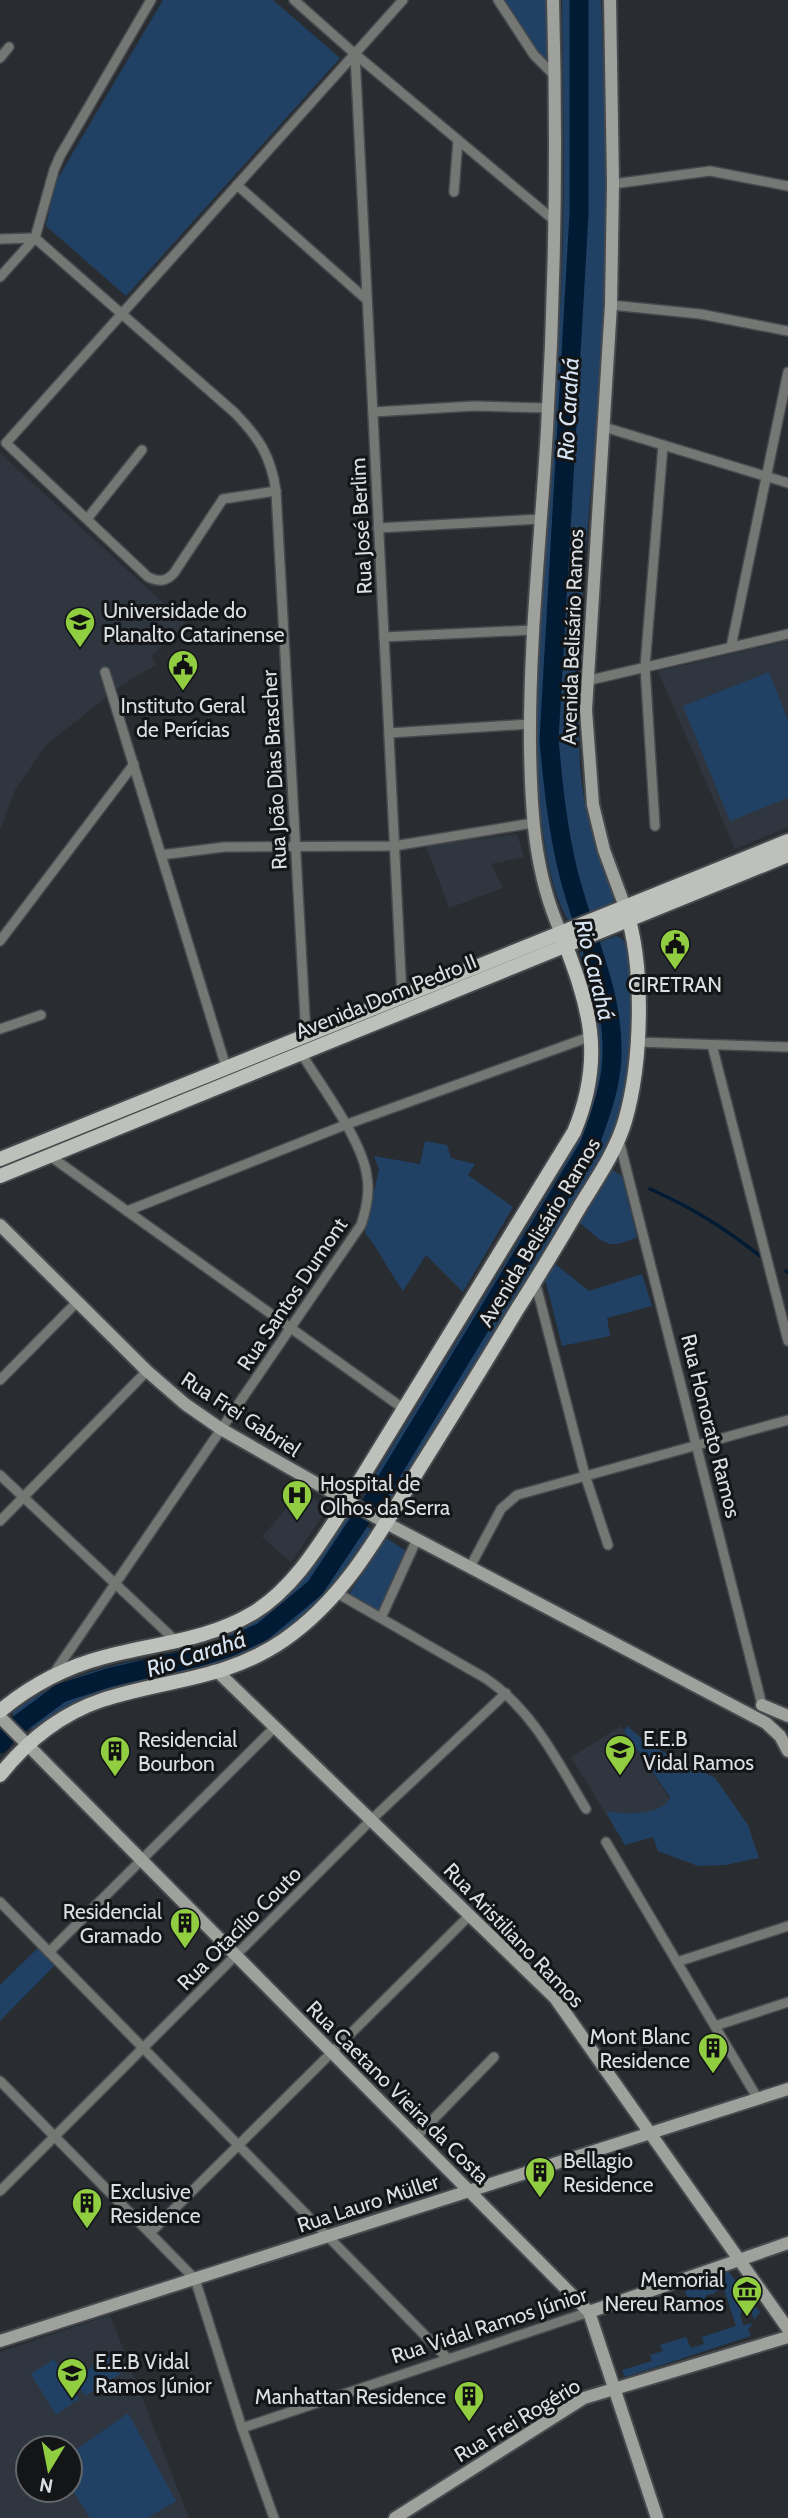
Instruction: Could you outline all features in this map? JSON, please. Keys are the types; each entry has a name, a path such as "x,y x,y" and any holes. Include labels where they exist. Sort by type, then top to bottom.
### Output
{"main road":[{"name":"Avenida Belisário Ramos","path":"1,1716 50,1678 101,1658 177,1643 224,1628 274,1598 308,1560 351,1504 404,1409 574,1132 581,1115 590,1078 592,1036 585,997 567,937 542,882 533,823 530,724 533,630 548,408 555,221 553,0"},
{"name":"Avenida Belisário Ramos","path":"0,1775 23,1740 62,1719 102,1700 219,1673 283,1641 319,1612 363,1559 382,1521 535,1281 619,1138 631,1097 637,1042 637,979 627,913 604,850 593,806 587,744 586,681 611,304 613,184 610,0"},
{"name":"Avenida Dom Pedro II","path":"627,913 788,841"},
{"name":"Avenida Dom Pedro II","path":"0,1176 301,1053 567,937 788,855"},
{"name":"Avenida Dom Pedro II","path":"0,1159 402,997 567,937"},
{"name":"Rua Frei Gabriel","path":"2,1232 147,1371 185,1404 221,1429 382,1521 766,1723 787,1746"},
{"name":"Rua Aristiliano Ramos","path":"219,1673 555,1998 788,2329"},
{"path":"762,1705 788,1716"},
{"name":"Rua Honorato Ramos","path":"762,1705 766,1723"},
{"name":"Rua Caetano Vieira da Costa","path":"1,1716 589,2312 657,2518"},
{"name":"Rua Lauro Müller","path":"0,2341 788,2089"},
{"name":"Rua Vidal Ramos Júnior","path":"589,2312 788,2243"},
{"name":"Rua Frei Rogério","path":"395,2518 578,2401 788,2337"}],"street":[{"path":"0,277 35,238 60,156 151,0"},
{"path":"295,0 355,54 555,221"},
{"path":"276,491 223,499 174,573 163,581 148,577 6,443 403,0"},
{"path":"498,0 534,55 555,76"},
{"path":"0,58 9,47"},
{"name":"Rua José Berlim","path":"355,54 402,997"},
{"path":"454,192 458,140"},
{"path":"613,184 710,171 788,186"},
{"path":"237,185 367,300"},
{"path":"0,239 35,238"},
{"name":"Rua João Dias Brascher","path":"35,238 249,428 268,457 276,491 306,1036"},
{"path":"611,304 700,314 788,331"},
{"path":"731,647 788,372"},
{"path":"373,412 474,406 548,408"},
{"path":"604,427 788,483"},
{"path":"654,826 645,667 663,445"},
{"path":"87,519 142,450"},
{"path":"378,528 541,519"},
{"path":"384,637 533,630"},
{"path":"586,681 788,634"},
{"path":"106,672 226,1068"},
{"path":"389,733 530,724"},
{"path":"0,941 134,764"},
{"path":"161,855 224,847 394,845 533,823"},
{"path":"0,1029 41,1015"},
{"path":"127,1211 345,1125 592,1036"},
{"path":"637,1042 788,1047"},
{"path":"712,1045 788,1341"},
{"name":"Rua Santos Dumont","path":"50,1678 354,1236 365,1212 368,1179 365,1164 345,1125 301,1053"},
{"name":"Rua Honorato Ramos","path":"619,1138 762,1705"},
{"path":"50,1156 404,1409"},
{"path":"535,1281 585,1475 608,1545"},
{"path":"0,1380 77,1302"},
{"path":"0,1521 147,1371"},
{"path":"470,1567 501,1509 508,1501 529,1490 788,1420"},
{"path":"0,1475 177,1643"},
{"path":"381,1618 417,1539"},
{"path":"337,1593 485,1678 506,1693 530,1718 586,1809"},
{"name":"Rua Otacílio Couto","path":"0,2191 371,1820 506,1693"},
{"path":"49,1952 275,1727"},
{"path":"606,1842 758,2099"},
{"path":"0,1902 448,2359"},
{"path":"150,2233 470,1915"},
{"path":"677,1962 788,1926"},
{"path":"715,2026 788,2003"},
{"path":"416,2137 494,2057"},
{"path":"0,2081 195,2279 242,2428 274,2518"},
{"name":"Rua Vidal Ramos Júnior","path":"242,2428 589,2312"}],"shaded area":[{"path":"163,0 273,0 340,58 126,296 46,226 55,183"},
{"path":"498,0 553,0 555,76"},
{"path":"562,0 601,0 606,266 585,560 579,714 584,799 614,904 570,923 555,890 549,867 536,757 538,643 563,256"},
{"name":"Universidade do Planalto Catarinense","path":"0,453 186,624 151,656 156,665 123,684 46,745 15,790 0,830"},
{"path":"788,641 788,827 735,849 658,671"},
{"path":"769,672 788,720 788,798 730,821 683,706"},
{"path":"517,834 524,857 491,864 503,888 449,908 426,846"},
{"path":"616,936 629,947 632,1049 628,1088 611,1145 388,1508 363,1494 559,1175 581,1130 594,1086 598,1039 591,989 580,953 585,948"},
{"path":"425,1141 447,1145 451,1158 475,1164 468,1175 513,1207 463,1292 426,1255 403,1291 365,1233 379,1169 374,1156 420,1164"},
{"path":"612,1170 622,1176 637,1237 619,1244 606,1243 580,1223"},
{"path":"555,1264 589,1291 642,1274 652,1306 607,1318 610,1336 562,1346 545,1279"},
{"name":"Hospital de Olhos da Serra","path":"301,1491 328,1508 291,1562 262,1537"},
{"path":"346,1517 375,1531 339,1584 323,1601 269,1642 207,1668 107,1692 63,1711 35,1728 30,1729 13,1716 13,1712 40,1694 84,1674 114,1665 198,1649 241,1629 268,1611 303,1578"},
{"path":"386,1538 406,1551 378,1612 349,1594"},
{"name":"E.E.B Vidal Ramos","path":"621,1726 686,1823 625,1845 571,1757"},
{"path":"627,1726 648,1744 715,1778 748,1825 759,1858 725,1865 698,1866 658,1851 653,1837 625,1845 606,1812 650,1811 665,1804 670,1797 624,1731"},
{"path":"38,1948 55,1965 0,2021 0,1985"},
{"path":"727,2270 760,2312 754,2320 751,2310 740,2313 743,2325 753,2323 748,2330 751,2336 625,2377 622,2370 652,2361 650,2355 663,2351 660,2345 686,2337 691,2348 704,2344 702,2337 736,2326 723,2286 713,2294 706,2295 704,2303 692,2313 685,2291 693,2287 691,2282"},
{"name":"E.E.B Vidal Ramos Júnior","path":"110,2315 189,2518 0,2518 0,2352"},
{"path":"111,2354 123,2372 85,2396 74,2379"},
{"path":"54,2359 79,2399 56,2415 31,2374"},
{"path":"128,2413 176,2501 148,2518 90,2518 81,2504 84,2504 84,2444"}],"waterway":[{"name":"Rio Carahá","path":"0,1744 11,1730 61,1693 111,1677 227,1648 262,1632 315,1588 387,1480 589,1146 599,1118 611,1069 610,1017 564,851 549,740 579,214 579,0"},
{"path":"589,1146 597,1151"},
{"path":"650,1189 710,1220 764,1259"}],"place":[{"name":"Universidade do Planalto Catarinense","path":"80,649"},
{"name":"Instituto Geral de Perícias","path":"183,692"},
{"name":"CIRETRAN","path":"675,971"},
{"name":"Hospital de Olhos da Serra","path":"297,1522"},
{"name":"E.E.B Vidal Ramos","path":"620,1777"},
{"name":"Residencial Bourbon","path":"115,1778"},
{"name":"Residencial Gramado","path":"185,1950"},
{"name":"Mont Blanc Residence","path":"713,2075"},
{"name":"Bellagio Residence","path":"540,2199"},
{"name":"Exclusive Residence","path":"87,2230"},
{"name":"Memorial Nereu Ramos","path":"747,2318"},
{"name":"E.E.B Vidal Ramos Júnior","path":"72,2400"},
{"name":"Manhattan Residence","path":"469,2423"}]}
